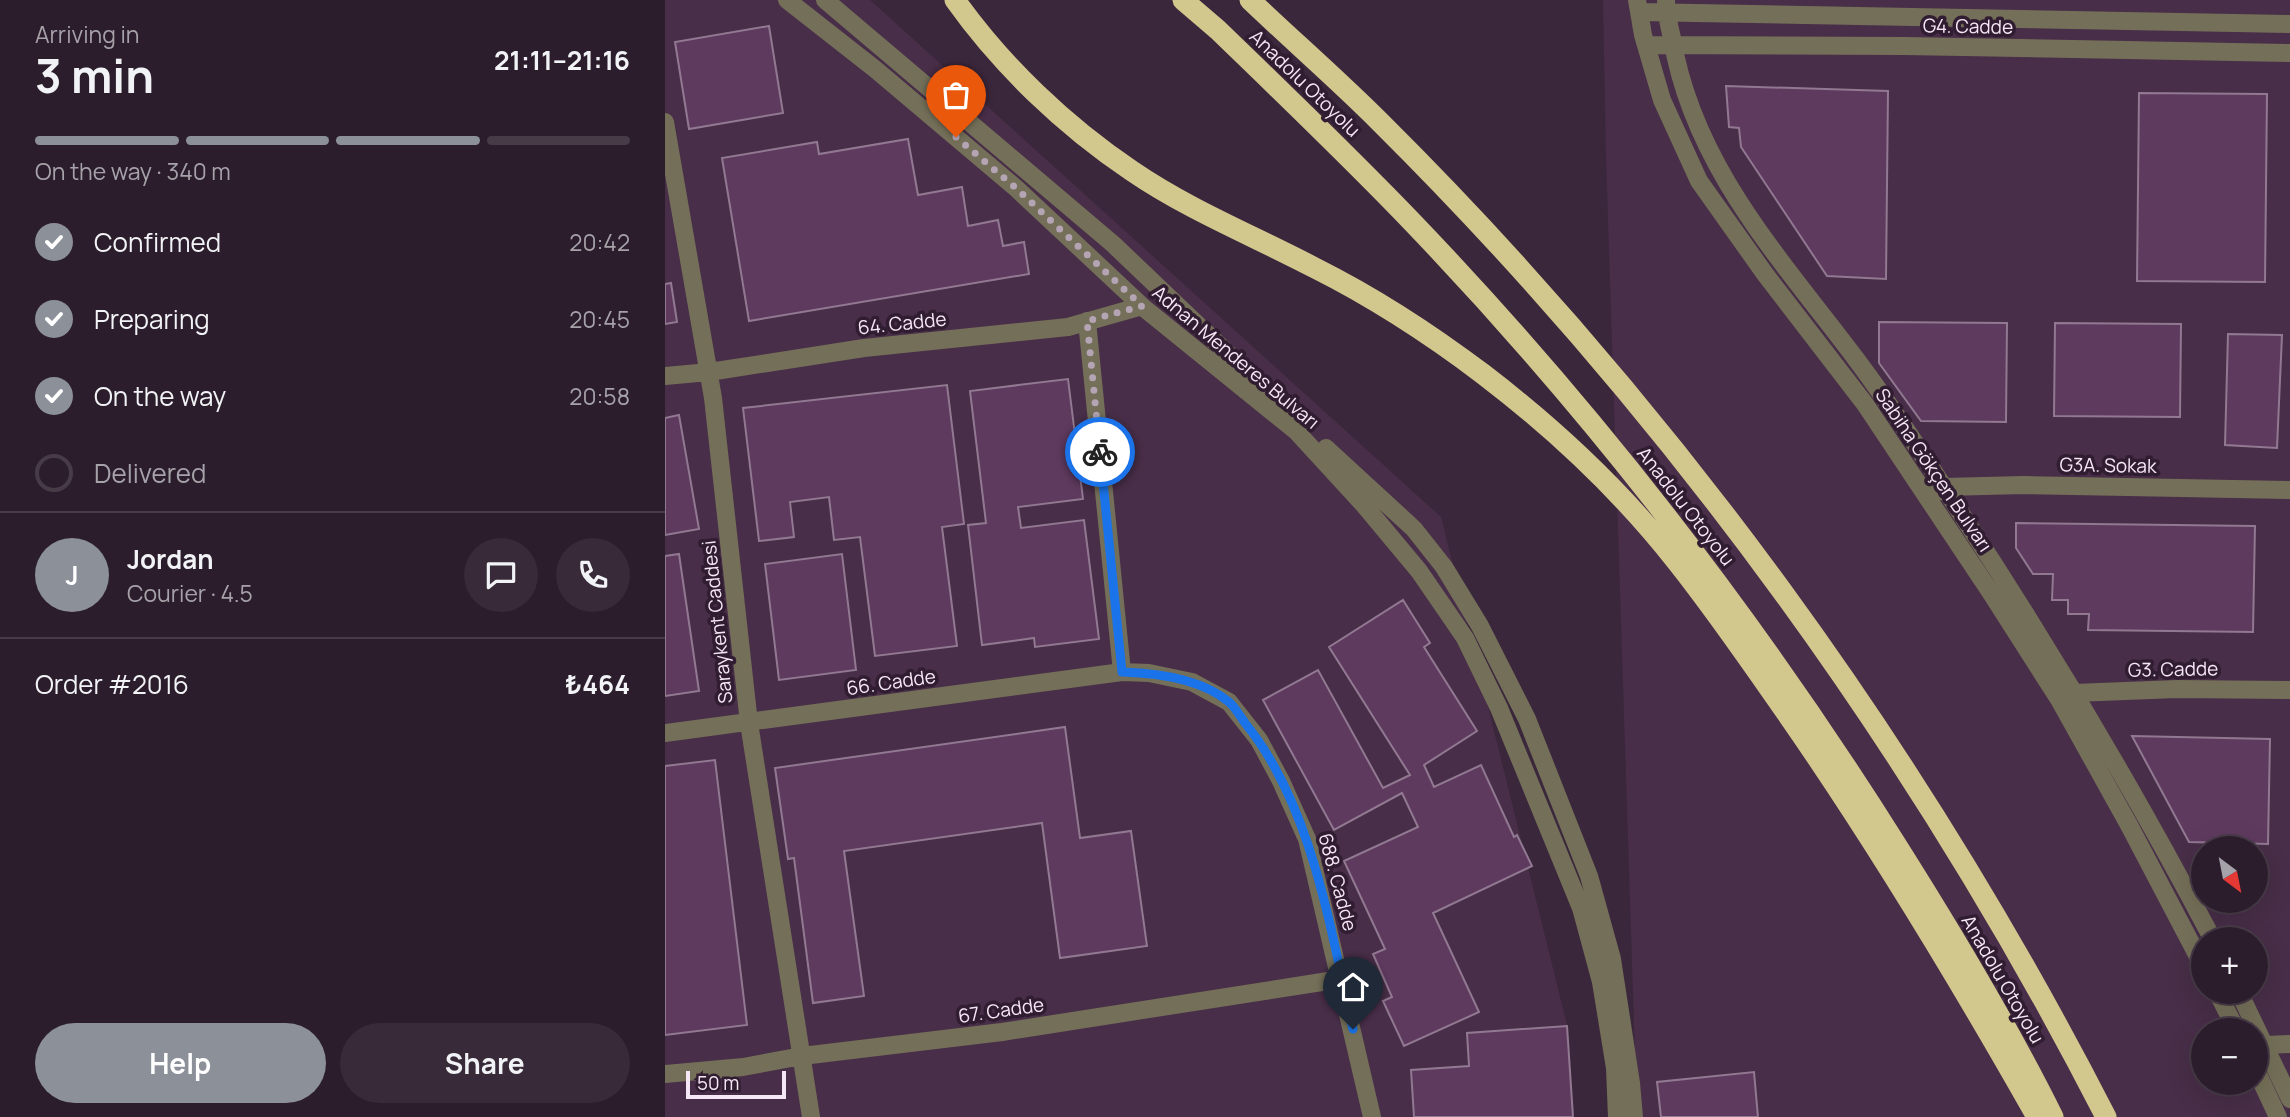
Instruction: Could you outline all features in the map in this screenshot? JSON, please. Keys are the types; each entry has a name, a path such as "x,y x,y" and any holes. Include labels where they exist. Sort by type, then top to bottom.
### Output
{"highway":[{"path":"955,0 975,27 1031,88 1082,135 1133,172 1207,215 1375,300 1422,330 1525,407 1601,476 1676,561 1806,741 1929,930 2037,1117"},
{"name":"Anadolu Otoyolu","path":"1183,0 1228,39 1416,226 1526,348 1665,514 1760,640 1863,792 1995,1008 2053,1117"},
{"name":"Anadolu Otoyolu","path":"1250,0 1380,122 1524,274 1641,411 1773,579 1945,832 2039,991 2106,1117"}],"street":[{"name":"Adnan Menderes Bulvarı","path":"787,0 875,69 1017,189 1142,306 1296,431 1364,505 1419,571 1465,638 1499,708 1581,908 1601,982 1615,1069 1617,1117"},
{"path":"825,0 1113,244 1375,494 1395,509 1444,567 1480,626 1527,719 1588,876 1612,959 1634,1117"},
{"name":"G4. Cadde","path":"1638,6 2290,24"},
{"name":"Sabiha Gökçen Bulvarı","path":"1638,6 1662,100 1699,181 1757,263 1865,404 2067,697 2159,840 2206,927"},
{"name":"Sabiha Gökçen Bulvarı","path":"1667,6 1679,76 1722,177 1778,257 1858,362 1944,487 2067,697 2129,825 2191,943"},
{"name":"G4. Cadde","path":"1646,45 1904,46 2290,54"},
{"name":"Saraykent Caddesi","path":"665,122 715,411 749,723 811,1117"},
{"name":"64. Cadde","path":"665,376 709,372 864,348 1068,327 1142,306"},
{"path":"1087,321 1122,672"},
{"name":"G3A. Sokak","path":"1944,487 2024,485 2290,490"},
{"path":"1928,497 1944,487"},
{"name":"66. Cadde","path":"665,733 1122,672"},
{"name":"688. Cadde","path":"1122,672 1149,673 1192,682 1229,702 1259,740 1282,781 1307,839 1372,1117"},
{"name":"G3. Cadde","path":"2067,697 2177,689 2290,690"},
{"name":"67. Cadde","path":"665,1074 743,1067 802,1056 1002,1031 1341,979"},
{"path":"2268,1046 2290,1044"},
{"path":"2268,1060 2290,1099"},
{"path":"2268,1095 2278,1117"}],"shaded area":[{"path":"665,0 870,0 1441,517 1568,1029 1570,1117 665,1117"},
{"path":"1603,0 2290,0 2290,1117 1637,1117"}],"building":[{"path":"769,26 783,113 689,129 675,42"},
{"path":"1726,86 1888,91 1886,279 1827,276 1741,147 1739,128 1729,127"},
{"path":"2139,93 2267,94 2265,282 2137,281"},
{"path":"908,139 918,195 962,187 968,226 998,220 1003,246 1024,242 1029,274 749,321 722,158 817,142 819,154"},
{"path":"671,283 677,322 665,324 665,284"},
{"path":"1879,322 2007,323 2006,422 1921,421 1879,363"},
{"path":"2055,323 2181,324 2180,417 2054,416"},
{"path":"2228,334 2282,335 2277,448 2225,445"},
{"path":"1068,379 1083,499 1018,507 1021,528 1084,520 1099,639 1035,647 1034,638 982,645 968,525 986,523 970,391"},
{"path":"947,385 964,524 942,527 957,646 875,656 860,537 834,540 829,497 790,502 794,537 759,541 743,408"},
{"path":"679,415 699,529 665,535 665,418"},
{"path":"2016,523 2255,526 2253,632 2088,630 2089,614 2068,614 2068,600 2052,600 2053,574 2033,574 2016,548"},
{"path":"679,554 699,691 665,696 665,556"},
{"path":"842,554 856,670 779,680 765,564"},
{"path":"1403,600 1430,643 1424,647 1477,731 1424,765 1434,787 1481,765 1514,837 1517,835 1532,866 1433,913 1479,1012 1404,1046 1383,1001 1392,997 1373,954 1385,949 1344,861 1418,827 1402,793 1334,830 1263,700 1318,670 1383,788 1410,775 1329,647"},
{"path":"1065,727 1080,838 1131,831 1147,946 1060,958 1042,823 844,851 864,996 813,1003 794,858 788,859 775,768"},
{"path":"2132,736 2270,739 2268,844 2268,836 2191,836 2189,842"},
{"path":"715,760 747,1025 665,1035 665,766"},
{"path":"1567,1026 1573,1117 1414,1117 1411,1070 1469,1066 1467,1033"},
{"path":"1754,1072 1758,1117 1661,1117 1657,1082"}],"way so far":[{"path":"956,137 1017,189 1142,306 1087,321 1100,452"}],"route":[{"path":"1100,452 1122,672 1149,673 1192,682 1229,702 1259,740 1282,781 1307,839 1353,1029"}]}
